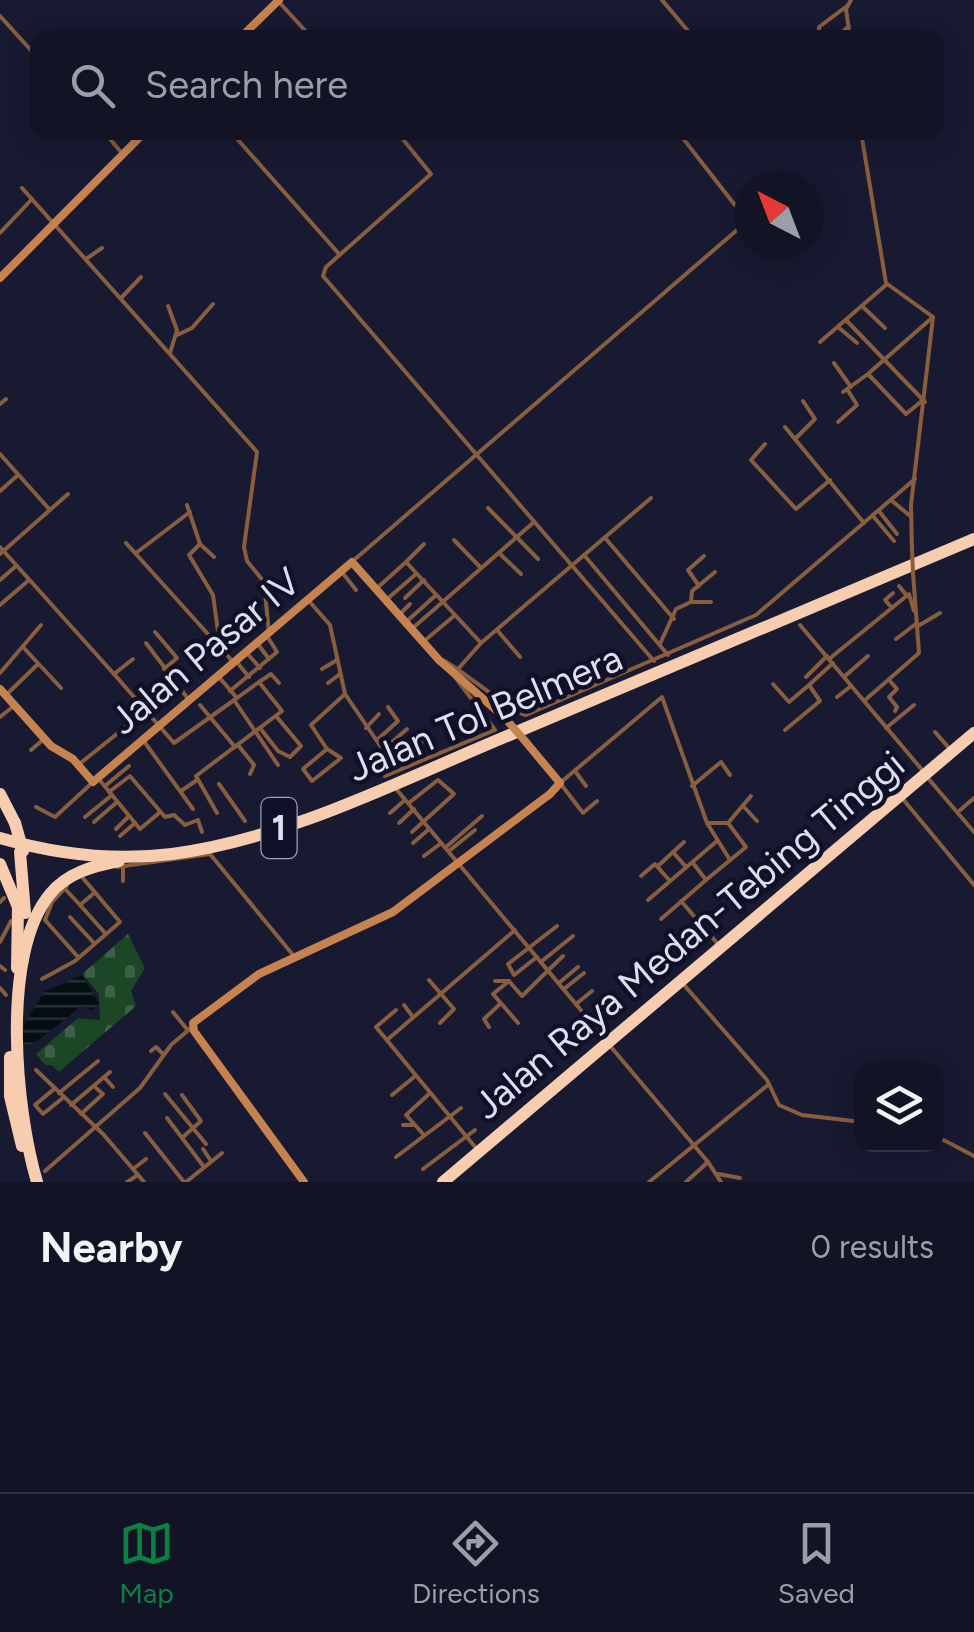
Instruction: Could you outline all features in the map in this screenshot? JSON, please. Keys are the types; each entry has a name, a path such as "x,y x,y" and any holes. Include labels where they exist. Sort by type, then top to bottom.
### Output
{"highway":[{"name":"Jalan Tol Belmera","path":"7,829 70,847 125,851 176,847 254,830 362,791 974,537"},
{"name":"Jalan Tol Belmera","path":"7,829 69,853 171,854 254,836 316,815 974,537"},
{"name":"Jalan Raya Medan-Tebing Tinggi","path":"682,983 974,735"},
{"name":"Jalan Raya Medan-Tebing Tinggi","path":"446,1182 974,735"},
{"path":"0,796 7,829 21,852 25,914 13,1002 16,1061 35,1173"},
{"path":"13,1002 32,930 42,905 57,886 91,867 171,854"},
{"path":"0,864 18,907 10,1096 35,1173"},
{"name":"Jalan Raya Medan-Tebing Tinggi","path":"446,1182 609,1044"}],"street":[{"path":"248,30 279,0 305,30"},
{"path":"662,0 687,30"},
{"path":"819,30 851,0"},
{"path":"847,6 849,30"},
{"path":"0,16 30,49"},
{"path":"845,30 849,26"},
{"path":"111,140 123,155"},
{"path":"0,278 138,140"},
{"path":"239,140 340,254"},
{"path":"403,140 431,174 325,268 324,277 654,661"},
{"path":"684,140 745,218 744,224 352,562 439,660 523,716 756,615 916,479"},
{"path":"862,140 887,284 933,317"},
{"path":"22,188 258,455 244,547 247,561 264,582 268,634 278,649 230,691"},
{"path":"0,233 32,199"},
{"path":"86,259 102,248"},
{"path":"122,297 142,277"},
{"path":"820,342 887,284"},
{"path":"177,334 192,328 212,304"},
{"path":"168,306 177,334 170,353"},
{"path":"861,306 885,328"},
{"path":"847,389 933,317"},
{"path":"864,702 918,654 910,515 933,317"},
{"path":"846,320 924,401"},
{"path":"838,327 857,343"},
{"path":"834,364 857,404 838,422"},
{"path":"868,374 906,414 924,401"},
{"path":"0,404 6,399"},
{"path":"795,439 815,419 802,401"},
{"path":"785,427 864,523"},
{"path":"765,444 751,460 796,510 830,480"},
{"path":"0,454 50,510"},
{"path":"0,491 18,474"},
{"path":"68,494 1,551 174,743 271,674 280,683"},
{"path":"456,671 480,643 650,498"},
{"path":"891,500 905,515 910,515"},
{"path":"187,505 200,544 214,557"},
{"path":"488,508 538,560"},
{"path":"879,511 897,534"},
{"path":"136,553 190,512"},
{"path":"873,516 894,541"},
{"path":"406,622 444,602 534,522"},
{"path":"605,537 674,619"},
{"path":"454,540 481,568"},
{"path":"126,543 249,676"},
{"path":"200,544 189,556 213,594 220,648"},
{"path":"376,589 424,544"},
{"path":"498,552 521,574"},
{"path":"584,554 668,655"},
{"path":"699,586 688,570 704,556"},
{"name":"Jalan Pasar IV","path":"99,782 352,562"},
{"path":"406,562 480,643"},
{"path":"0,580 16,566"},
{"path":"341,571 356,590"},
{"path":"691,602 691,594 714,572"},
{"path":"386,600 417,573"},
{"path":"0,605 29,580"},
{"path":"405,598 424,580"},
{"path":"899,586 916,613"},
{"path":"892,608 885,600 893,593"},
{"path":"406,622 437,594"},
{"path":"806,676 907,596"},
{"path":"308,600 330,626 345,694 383,750 385,776 495,730 456,671"},
{"path":"660,644 680,605 711,602"},
{"path":"406,622 410,604"},
{"path":"896,639 940,613"},
{"path":"423,642 455,615"},
{"path":"0,673 41,625"},
{"path":"800,625 974,832"},
{"path":"497,630 520,656"},
{"path":"155,632 177,658 164,669"},
{"path":"257,643 270,659"},
{"path":"146,644 190,700"},
{"path":"22,647 60,688"},
{"path":"246,652 260,668"},
{"path":"844,676 868,656"},
{"path":"114,674 134,660"},
{"path":"322,669 337,660"},
{"path":"773,684 788,702 830,660"},
{"path":"39,664 2,692 44,739 99,782 135,823 142,828 160,812"},
{"path":"456,671 505,718 583,812 597,802"},
{"path":"328,683 340,674"},
{"path":"218,676 278,765"},
{"path":"889,680 897,689 889,697 895,711"},
{"path":"218,812 196,776 281,709 259,682"},
{"path":"786,730 820,701 809,685"},
{"path":"837,698 851,686"},
{"path":"328,749 303,769 312,781 341,758 328,749 311,725 345,694"},
{"path":"35,1173 97,1128 143,1085 163,1054 197,1018 243,983 293,956 394,912 460,865 662,697 707,823 730,860"},
{"path":"78,765 128,725 124,716 140,703"},
{"path":"0,717 15,705"},
{"path":"886,728 914,705"},
{"path":"200,706 254,765 250,774"},
{"path":"377,740 398,721 388,707"},
{"path":"366,728 379,714"},
{"path":"260,728 278,751 290,757 301,746 276,716"},
{"path":"383,750 407,729"},
{"path":"935,732 952,752"},
{"path":"383,772 421,738 436,753"},
{"path":"31,750 44,739"},
{"path":"143,740 194,809"},
{"path":"692,786 720,762 730,775"},
{"path":"36,807 56,816 99,782 128,766"},
{"path":"575,771 586,786"},
{"path":"86,817 128,776 135,776 165,817 174,815 185,825 200,821 202,832"},
{"path":"182,791 198,780"},
{"path":"390,813 438,780 454,794 412,832"},
{"path":"210,799 221,786 245,821"},
{"path":"397,790 694,1144 720,1182"},
{"path":"750,796 742,804 757,821"},
{"path":"902,798 974,885"},
{"path":"957,812 974,798"},
{"path":"94,822 117,802"},
{"path":"707,823 728,822 745,808"},
{"path":"399,823 414,810"},
{"path":"116,829 129,816"},
{"path":"445,847 482,816"},
{"path":"661,919 746,847 728,822"},
{"path":"120,836 135,823"},
{"path":"413,844 430,829"},
{"path":"424,856 475,830"},
{"path":"648,900 718,841"},
{"path":"641,876 684,842"},
{"path":"673,852 706,880"},
{"path":"78,957 45,920 65,888 82,877 123,866 210,854 293,956"},
{"path":"123,866 123,880"},
{"path":"658,866 670,881"},
{"path":"42,979 70,964 120,922 82,877"},
{"path":"65,888 105,933"},
{"path":"80,904 94,893"},
{"path":"681,902 721,948"},
{"path":"70,917 94,944"},
{"path":"0,942 10,922"},
{"path":"508,964 557,926"},
{"path":"386,1041 515,930"},
{"path":"503,958 514,975 573,936"},
{"path":"495,981 509,981 522,996 563,956"},
{"path":"70,964 74,970"},
{"path":"526,966 532,973"},
{"path":"558,983 578,967"},
{"path":"564,990 584,973"},
{"path":"429,980 454,1010 440,1023"},
{"path":"509,981 493,994 518,1023"},
{"path":"682,983 769,1084 776,1101 792,1112 854,1121"},
{"path":"0,988 13,1002"},
{"path":"576,1004 592,991"},
{"path":"404,1004 413,1016"},
{"path":"489,1027 484,1019 500,1004"},
{"path":"396,1010 376,1026 478,1152"},
{"path":"498,1016 506,1010"},
{"path":"172,1012 190,1028 304,1182"},
{"path":"506,1025 512,1017"},
{"path":"151,1051 156,1047 163,1054"},
{"path":"59,1093 35,1105 42,1114 59,1093 98,1061"},
{"path":"36,1070 97,1128 144,1182"},
{"path":"71,1106 110,1072"},
{"path":"104,1077 112,1087"},
{"path":"392,1095 414,1077"},
{"path":"649,1182 769,1084"},
{"path":"81,1114 103,1094 94,1086"},
{"path":"166,1094 194,1129 211,1161"},
{"path":"424,1135 406,1114 429,1094"},
{"path":"182,1095 201,1121 183,1137"},
{"path":"396,1157 461,1108"},
{"path":"167,1118 204,1166"},
{"path":"403,1125 414,1125"},
{"path":"423,1169 475,1130"},
{"path":"145,1133 185,1182 222,1153"},
{"path":"944,1140 974,1156"},
{"path":"133,1168 146,1159"},
{"path":"686,1182 708,1162"},
{"path":"718,1174 740,1178"},
{"path":"127,1182 138,1175"}],"green space":[{"path":"128,934 145,968 131,991 136,1006 59,1072 52,1065 45,1065 36,1054 78,1018 100,1020 99,994 82,974"}],"shaded area":[{"path":"82,975 99,1004 92,1010 81,1006 27,1047 21,1040 25,1022 44,992"}]}
